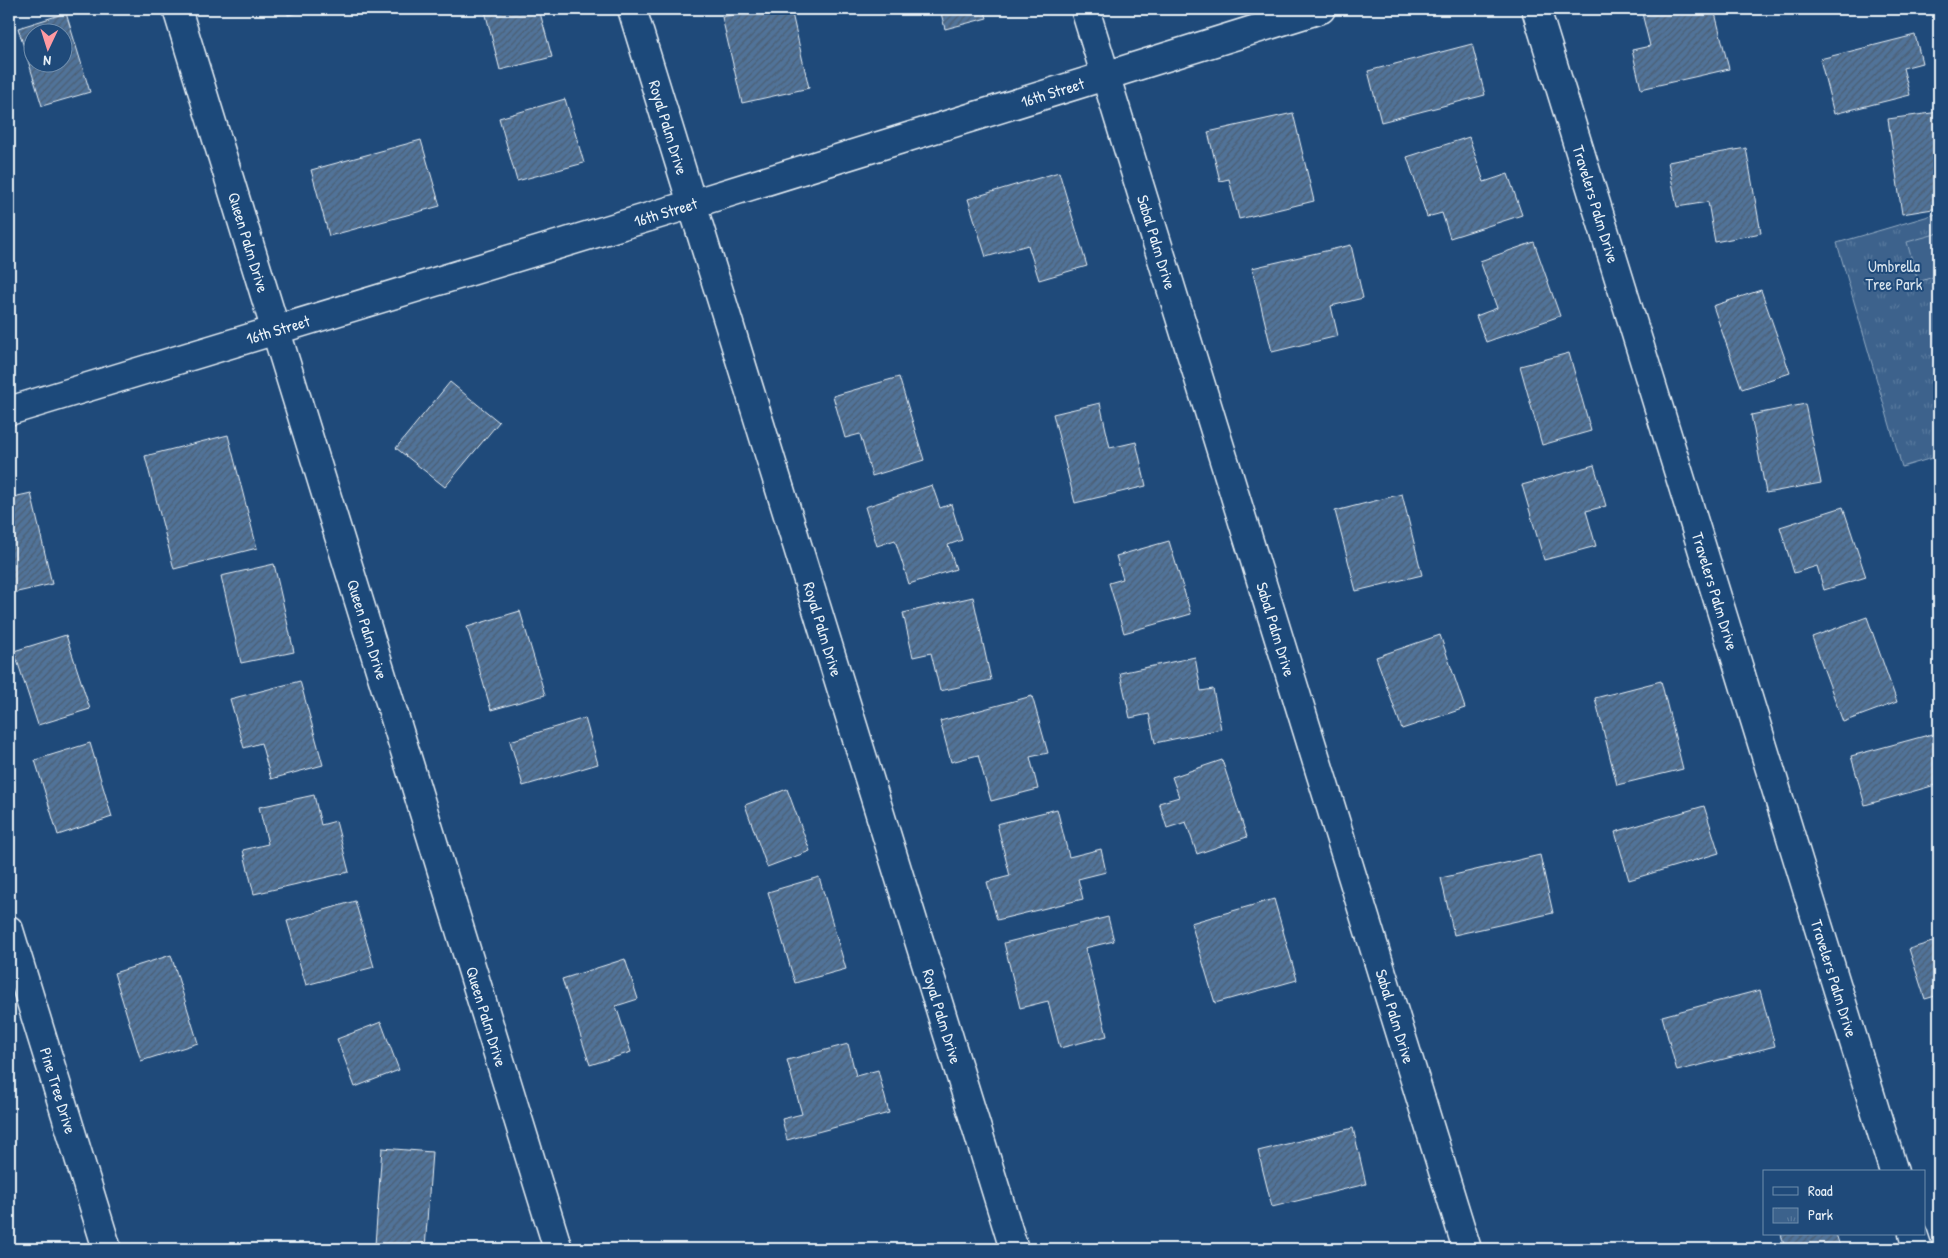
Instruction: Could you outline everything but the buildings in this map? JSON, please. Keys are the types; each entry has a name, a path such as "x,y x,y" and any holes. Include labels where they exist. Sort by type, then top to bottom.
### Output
{"street":[{"name":"Queen Palm Drive","path":"177,9 558,1249"},
{"name":"Royal Palm Drive","path":"632,9 1014,1249"},
{"name":"Sabal Palm Drive","path":"1084,9 1467,1249"},
{"name":"16th Street","path":"9,411 692,204 1321,9"},
{"name":"Travelers Palm Drive","path":"1536,9 1893,1170"},
{"name":"Pine Tree Drive","path":"9,930 107,1249"},
{"path":"1914,1236 1918,1249"}],"green space":[{"name":"Umbrella Tree Park","path":"1939,213 1939,456 1902,467 1837,243"},
{"path":"1939,233 1939,275 1918,282 1907,242"}]}
